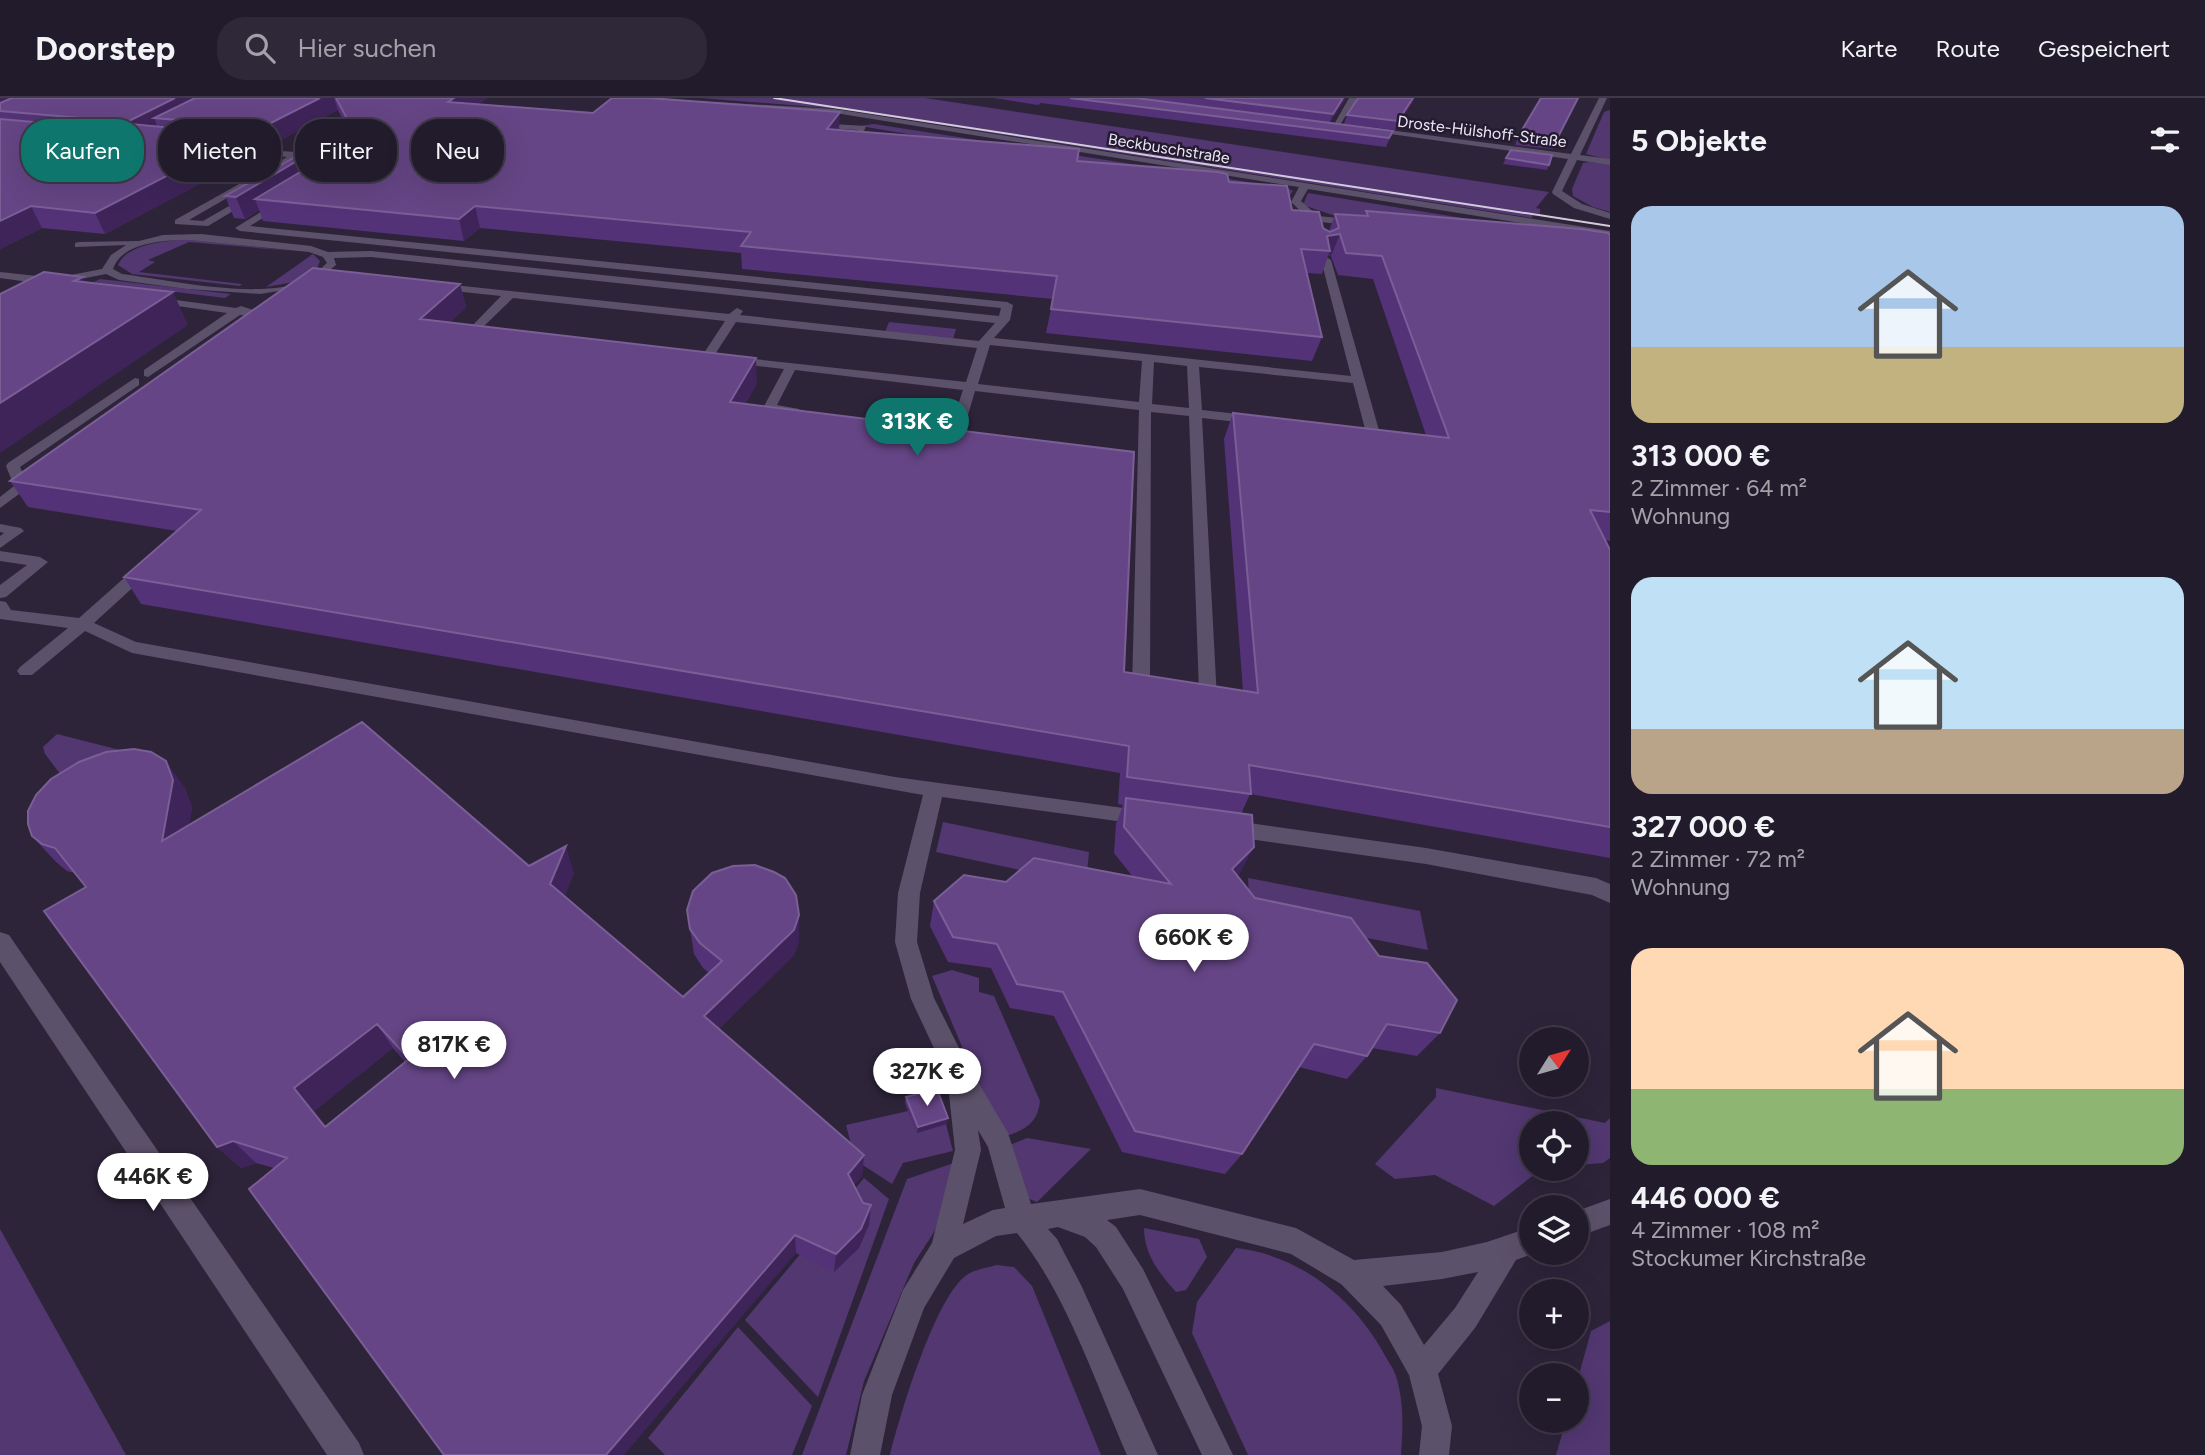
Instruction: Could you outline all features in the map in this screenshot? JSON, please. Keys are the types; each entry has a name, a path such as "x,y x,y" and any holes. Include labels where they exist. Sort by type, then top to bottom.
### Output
{"street":[{"path":"1335,126 1353,98"},
{"path":"1610,108 1601,102 1557,192 1569,202 1610,216"},
{"path":"1322,124 1348,127"},
{"name":"Droste-Hülshoff-Straße","path":"1360,129 1610,162"},
{"path":"0,942 347,1455"}],"lane":[{"name":"Beckbuschstraße","path":"691,98 722,102"},
{"name":"Beckbuschstraße","path":"644,101 658,104 682,99 835,111 1610,234"},
{"path":"807,124 863,128 856,141 883,145"},
{"path":"285,162 219,152 295,155"},
{"path":"78,291 37,288 144,243 151,236 295,156"},
{"path":"1296,202 1305,186"},
{"path":"185,237 260,192"},
{"path":"294,194 240,228 1007,305 1004,320 984,343 957,432"},
{"path":"1282,200 1296,202 1315,219 1373,434 1332,429"},
{"path":"1315,219 1367,224"},
{"path":"178,222 205,223"},
{"path":"240,328 323,274 333,262 379,232"},
{"path":"331,281 259,292 119,276 103,262 79,248 79,245 144,243 185,237 296,247 333,262"},
{"path":"349,254 1004,320"},
{"path":"0,275 54,281"},
{"path":"422,285 732,319 1193,361 1358,380"},
{"path":"148,373 255,300 259,292"},
{"path":"751,294 701,356 1264,421"},
{"path":"510,295 475,329 511,333"},
{"path":"143,299 259,314"},
{"path":"1148,357 1138,456 1141,689 1208,699 1193,361"},
{"path":"791,367 769,408 808,413"},
{"path":"22,487 13,466 135,382"},
{"path":"0,504 52,465"},
{"path":"0,528 16,531 0,543"},
{"path":"26,671 160,554"},
{"path":"0,556 40,562 0,593"},
{"path":"0,606 5,615 83,624 132,647 895,784 1166,820"},
{"path":"934,788 909,892 906,942 923,999 956,1068 999,1142 1020,1217 1047,1250 1071,1294 1143,1455"},
{"path":"1207,825 1426,856 1596,887 1610,894"},
{"path":"865,1455 877,1395 913,1300 944,1248 968,1150 956,1068"},
{"path":"944,1248 993,1223 1020,1217 1140,1202 1296,1242 1351,1274 1391,1315 1422,1370 1437,1426 1434,1455"},
{"path":"1589,1220 1610,1212"},
{"path":"1055,1213 1094,1227 1111,1245 1133,1279 1218,1455"},
{"path":"1351,1274 1408,1272 1518,1247"},
{"path":"1422,1370 1518,1247"}],"shaded area":[{"path":"701,98 925,98 1549,192 1536,208 1540,209 1540,214 1533,213 1532,218 841,109"},
{"path":"1610,110 1610,160 1586,154 1604,112"},
{"path":"874,124 1293,191 1288,198 860,126"},
{"path":"1583,163 1610,164 1610,212 1593,207 1573,196 1572,189"},
{"path":"1308,193 1610,242 1349,214 1347,220 1303,205"},
{"path":"179,240 293,251 189,242 148,260 155,262 139,272 242,284 240,286 132,274 118,265 122,258 136,249"},
{"path":"313,254 320,261 317,269 294,282 266,287"},
{"path":"100,279 231,294 225,298 94,282"},
{"path":"889,322 956,329 953,339 885,332"},
{"path":"57,734 120,750 115,761 61,775 45,754 43,747"},
{"path":"943,822 1089,852 1086,884 936,852"},
{"path":"1248,878 1420,911 1428,950 1250,915"},
{"path":"952,970 979,978 979,992 994,996 1040,1101 1036,1116 1028,1126 1001,1138 932,976"},
{"path":"1436,1088 1547,1111 1519,1111 1519,1181 1526,1181 1494,1206 1435,1175 1395,1179 1375,1164 1436,1097"},
{"path":"908,1111 917,1132 946,1124 953,1151 903,1163 892,1184 855,1160 846,1125"},
{"path":"1610,1118 1610,1158 1603,1163 1589,1164 1589,1120 1605,1123"},
{"path":"1027,1138 1091,1149 1037,1202 1027,1198 1010,1145"},
{"path":"954,1163 949,1198 934,1232 914,1263 864,1381 846,1455 802,1455 907,1179"},
{"path":"864,1178 889,1199 818,1397 745,1320"},
{"path":"1144,1228 1199,1239 1207,1257 1186,1290 1176,1292 1158,1270 1147,1246"},
{"path":"0,1229 126,1455 0,1455"},
{"path":"1236,1248 1281,1260 1322,1282 1340,1297 1371,1332 1396,1376 1402,1415 1401,1455 1248,1455 1192,1333 1197,1302"},
{"path":"996,1265 1014,1267 1032,1286 1101,1455 890,1455 921,1356 945,1303 957,1284 970,1273"},
{"path":"1610,1321 1610,1455 1556,1455 1562,1433 1589,1433 1589,1363 1582,1363 1586,1349 1589,1349 1591,1331"},
{"path":"738,1327 812,1406 792,1455 665,1455 648,1438"}],"building":[{"path":"12,98 175,98 133,119 92,119 0,111 0,103"},
{"path":"195,98 320,98 279,119 154,118"},
{"path":"336,98 454,98 448,102 593,113 612,98 649,98 840,112 827,129 1079,149 1077,161 1218,172 1227,174 1229,182 1287,186 1292,210 1319,212 1323,228 1330,232 1339,228 1335,214 1368,216 1366,211 1608,233 1610,512 1590,510 1610,550 1610,827 1249,765 1251,794 1127,777 1129,746 124,577 201,510 10,481 313,268 460,284 420,319 756,358 730,402 1134,452 1124,672 1258,693 1233,413 1449,438 1382,256 1346,253 1340,234 1327,236 1330,251 1301,249 1322,337 1051,309 1057,276 741,246 751,232 475,206 459,219 255,199 295,175 295,182 397,182 397,119 347,119"},
{"path":"1070,98 1136,98 1393,131 1389,138"},
{"path":"1205,98 1343,98 1333,114"},
{"path":"1358,98 1413,98 1398,121 1347,115"},
{"path":"1541,98 1578,98 1557,139 1519,135"},
{"path":"0,119 21,121 21,182 144,182 144,125 158,127 158,180 95,213 31,206 0,221"},
{"path":"1511,150 1552,155 1549,165 1506,158"},
{"path":"295,157 295,162 281,170 281,165"},
{"path":"250,182 261,182 236,197 225,196"},
{"path":"44,272 83,277 74,281 173,292 0,403 0,294"},
{"path":"362,722 529,866 566,846 550,884 683,997 722,961 700,943 690,929 687,910 693,891 712,873 733,866 755,865 785,878 796,895 799,915 794,930 704,1016 864,1155 848,1174 863,1203 871,1205 861,1229 836,1254 795,1235 606,1455 444,1455 249,1189 287,1158 233,1141 217,1147 44,911 86,887 55,848 42,844 32,836 28,811 36,795 51,779 79,762 106,752 134,749 151,752 166,761 173,780 162,841","holes":["377,1024 409,1059 325,1127 294,1088"]},
{"path":"1126,798 1252,815 1254,847 1232,869 1255,898 1351,918 1379,956 1427,963 1457,1000 1440,1033 1387,1024 1367,1056 1314,1044 1242,1154 1135,1131 1063,992 1017,984 997,944 953,937 934,901 964,875 1006,882 1034,858 1171,884 1124,827"},
{"path":"937,1089 948,1118 918,1127 906,1097"}],"tram line":[{"path":"774,98 1610,226"}]}
